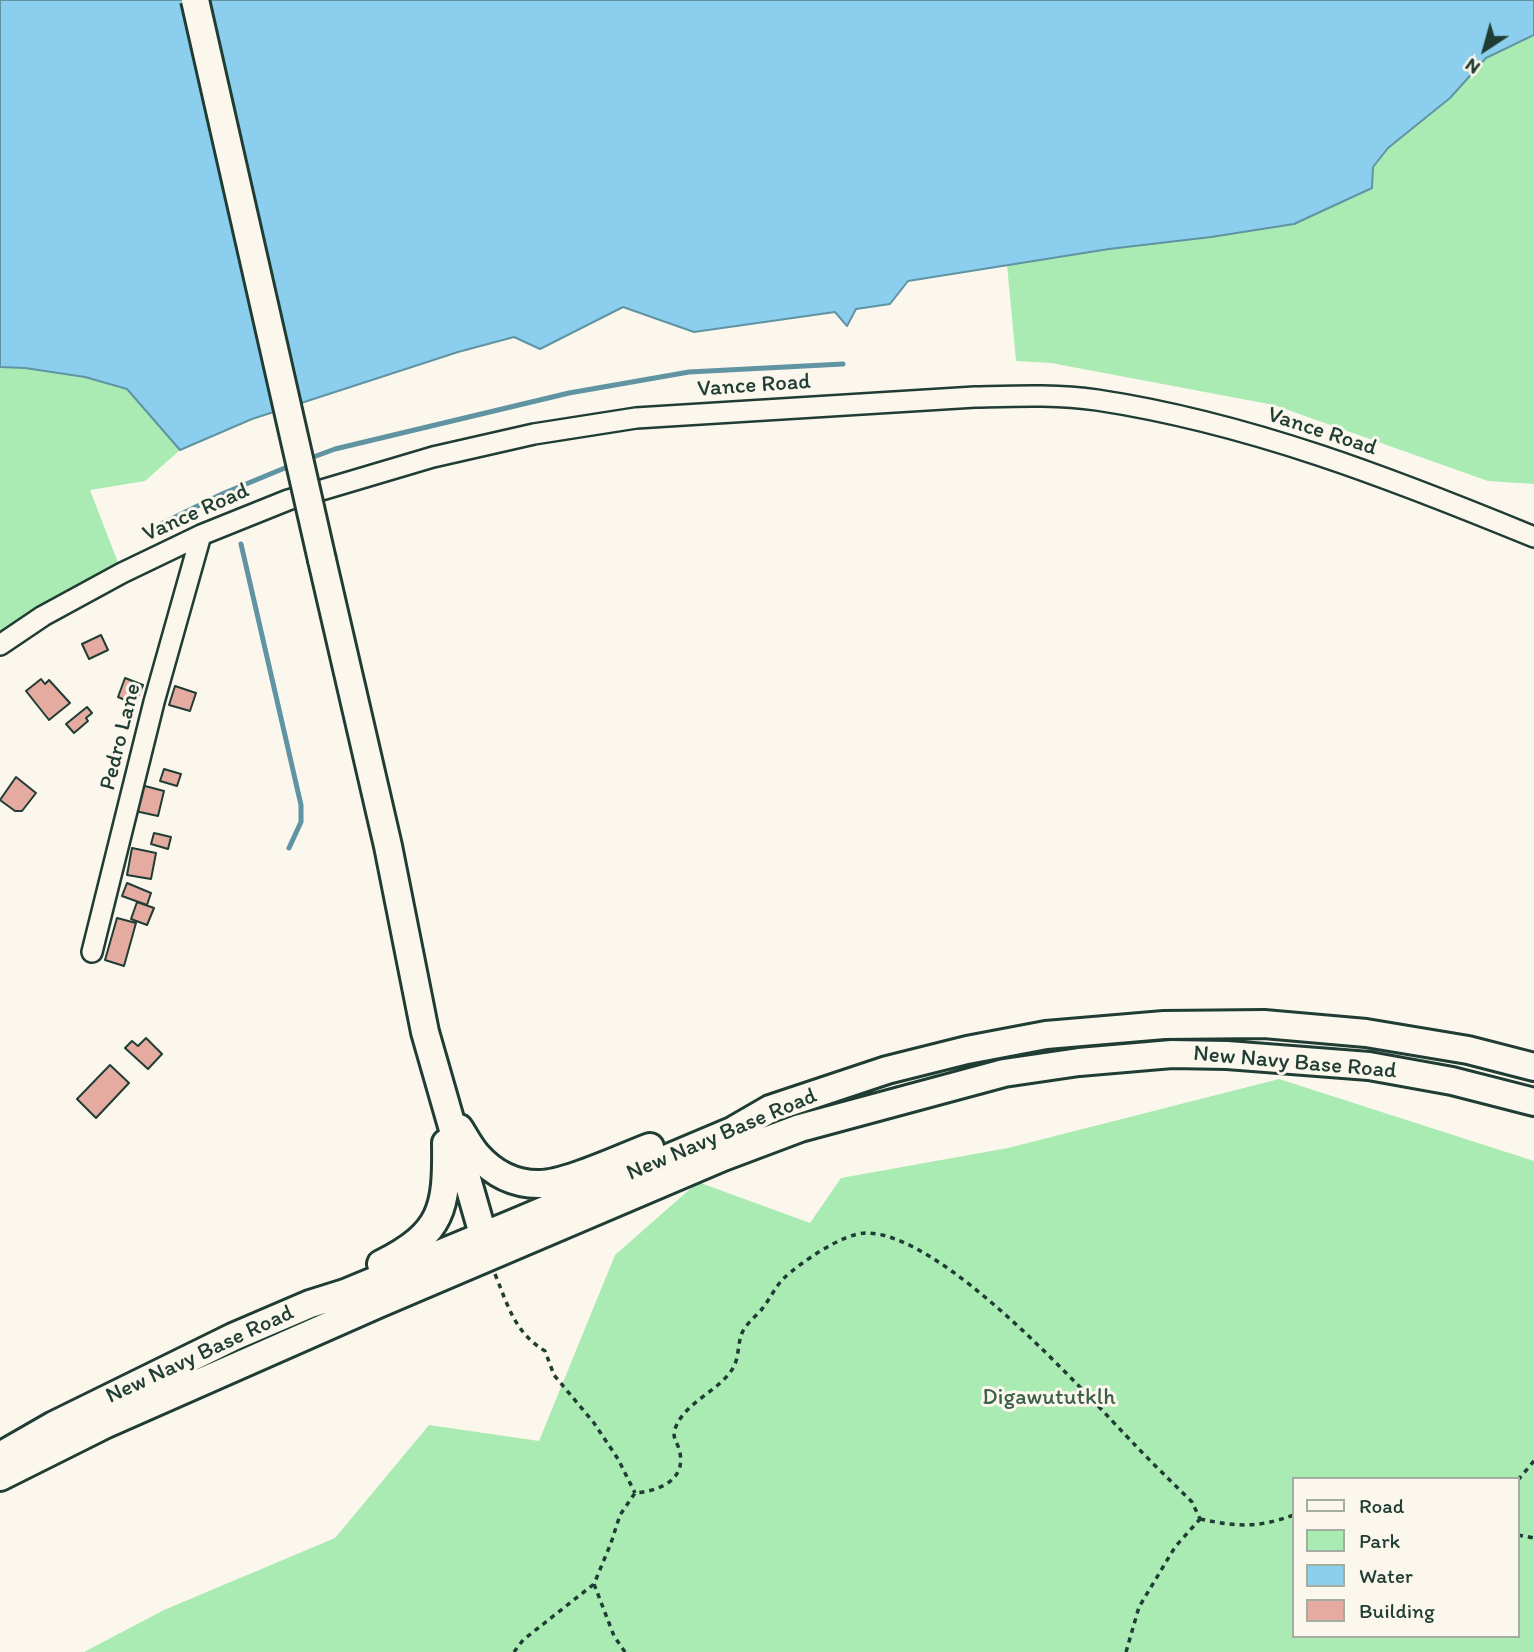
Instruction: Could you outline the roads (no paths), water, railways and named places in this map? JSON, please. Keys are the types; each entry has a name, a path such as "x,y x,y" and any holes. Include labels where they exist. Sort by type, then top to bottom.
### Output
{"main road":[{"path":"195,0 388,846 425,1032 486,1247"},
{"name":"New Navy Base Road","path":"0,1477 106,1424 732,1131 769,1109 887,1070 967,1050 1046,1035 1164,1025 1264,1024 1366,1033 1468,1050 1534,1067"},
{"name":"New Navy Base Road","path":"0,1456 54,1425 233,1337 310,1304 486,1247 800,1128 1004,1073 1079,1062 1171,1054 1227,1055 1369,1066 1452,1081 1534,1102"},
{"path":"445,1106 476,1154 493,1169 509,1179 539,1185 573,1176 719,1120 769,1109"},
{"path":"310,1304 338,1285 405,1252 428,1232 442,1209 447,1182 445,1106"}],"street":[{"name":"Vance Road","path":"0,645 65,604 122,573 201,536 301,496 433,457 534,434 636,418 975,397 1025,396 1107,402 1181,416 1299,448 1410,486 1534,537"},
{"name":"Pedro Lane","path":"92,952 154,702 201,536"}],"water":[{"path":"0,0 1534,0 1534,35 1486,58 1450,98 1388,148 1373,167 1372,188 1294,224 1109,249 908,281 890,304 856,309 847,326 835,312 694,332 623,307 540,349 514,337 458,352 252,419 180,450 127,389 85,377 0,367"}],"waterway":[{"path":"308,459 335,449 569,393 689,372 843,364"},
{"path":"155,527 222,494 292,465"},
{"path":"241,544 301,805 301,822 289,848"}],"park label":[{"name":"Digawututklh","path":"1049,1398"}]}
